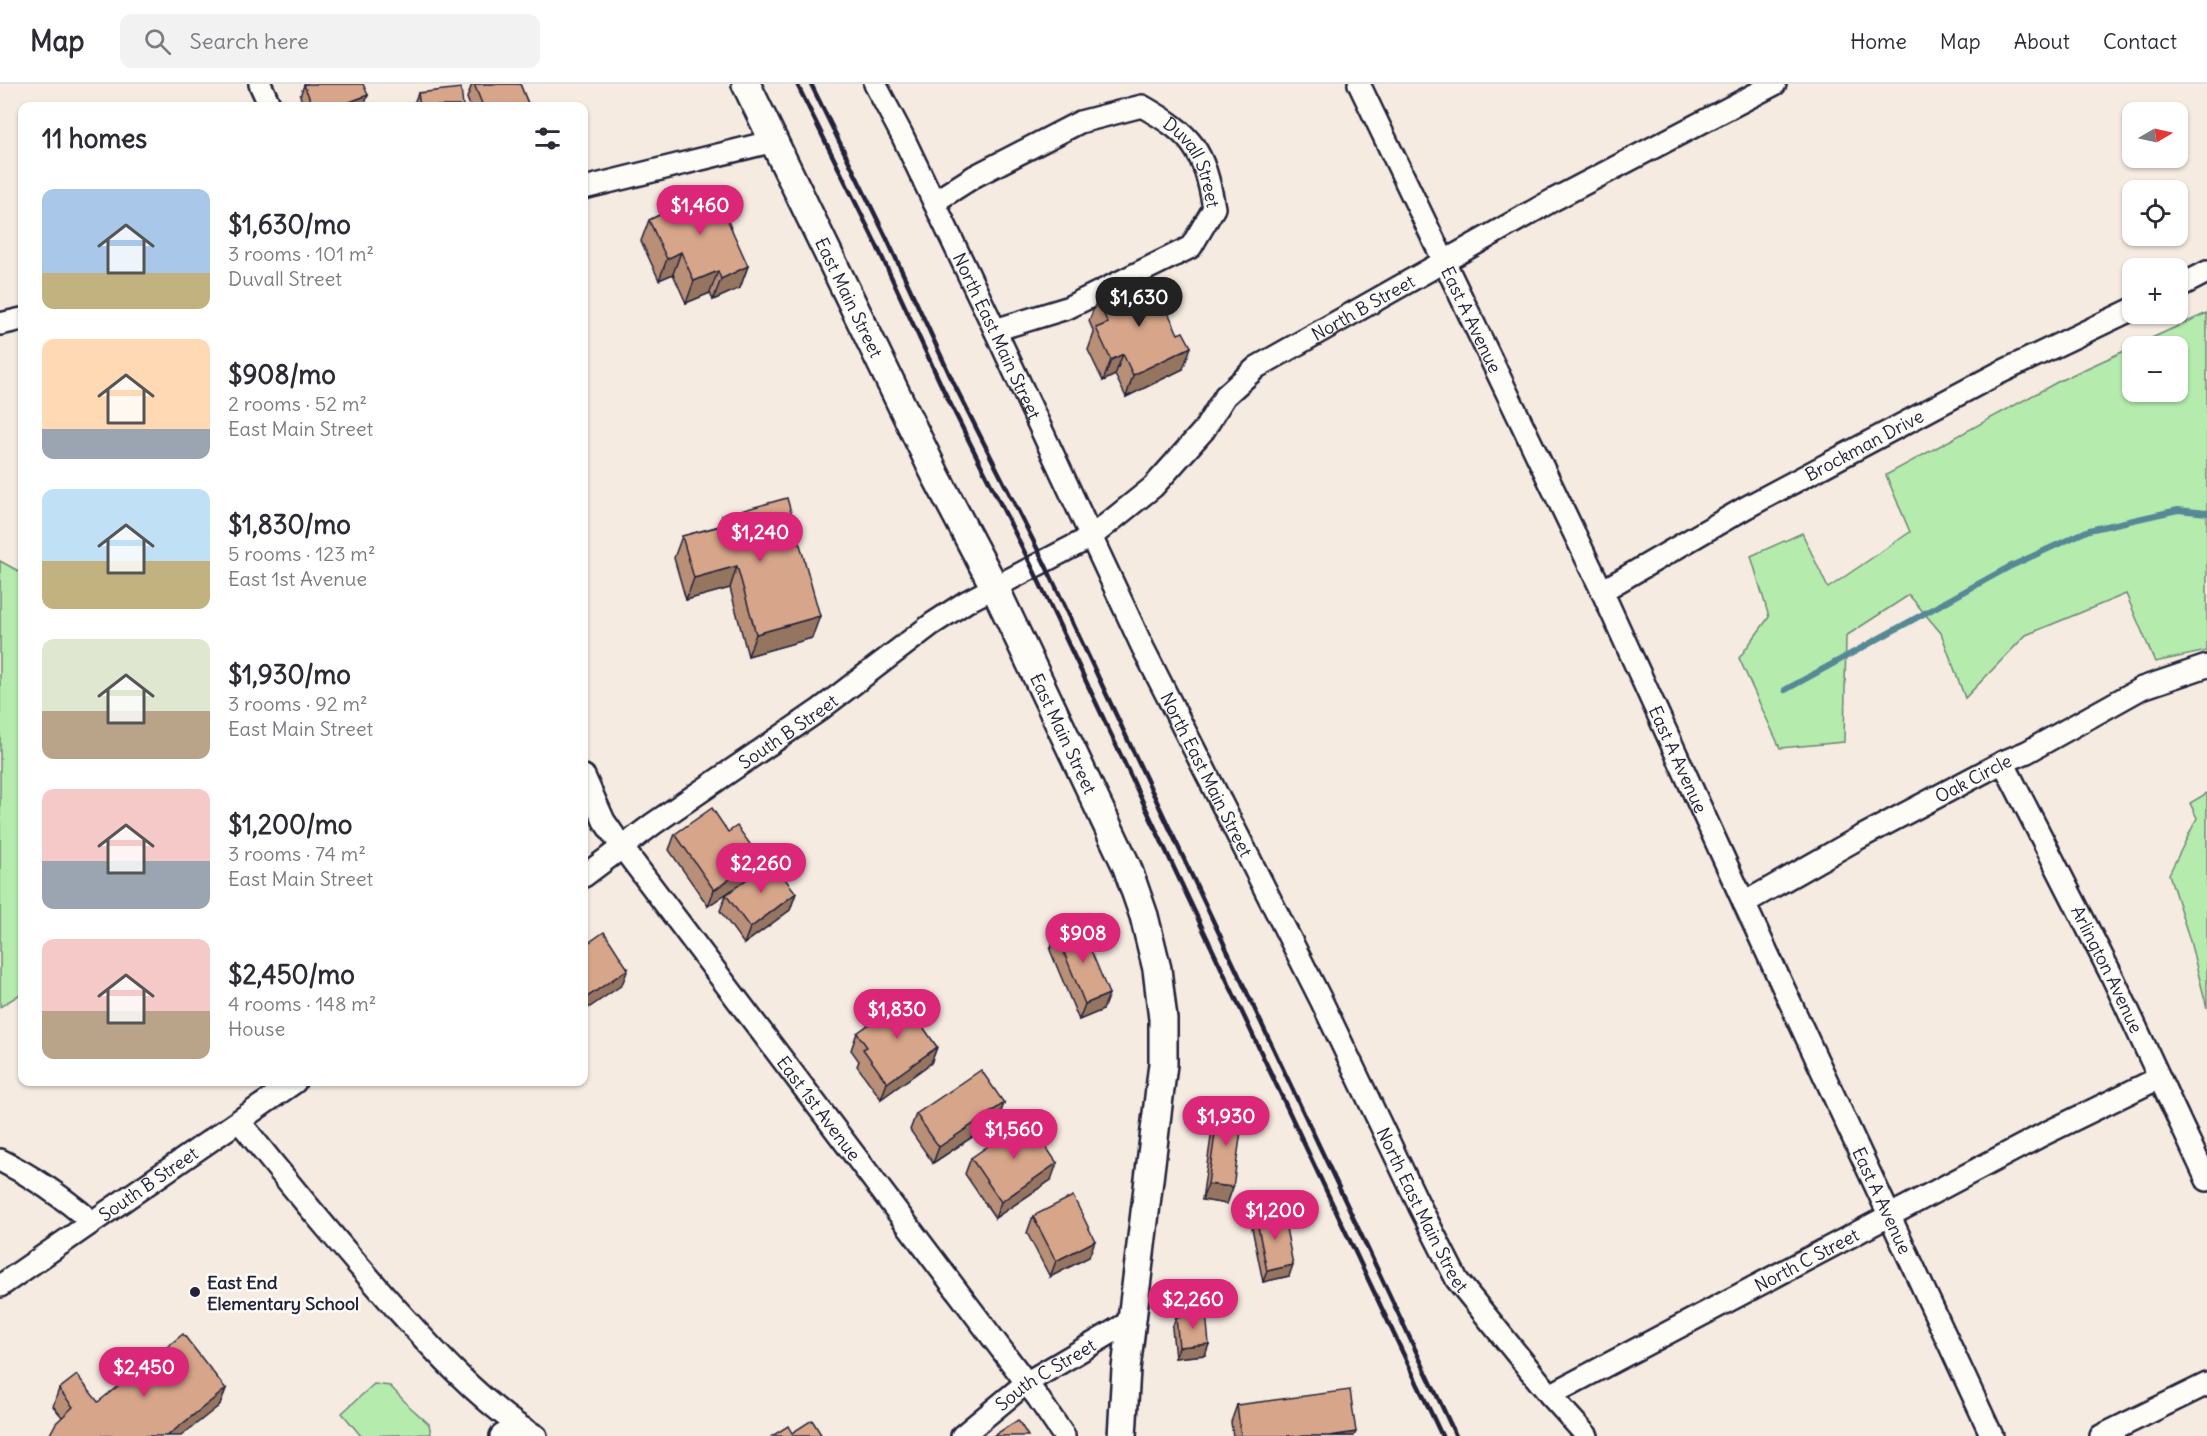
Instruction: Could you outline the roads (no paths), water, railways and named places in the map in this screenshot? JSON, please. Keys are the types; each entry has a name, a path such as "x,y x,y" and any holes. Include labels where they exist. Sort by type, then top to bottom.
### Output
{"main road":[{"name":"East Main Street","path":"746,84 936,476 995,588 1127,867 1144,916 1156,969 1163,1019 1163,1064 1131,1321 1122,1436"}],"street":[{"path":"260,84 268,102"},
{"name":"North East Main Street","path":"875,84 995,330 1143,648 1321,1000 1457,1280 1550,1395 1587,1436"},
{"name":"East A Avenue","path":"1359,84 1602,591 1744,903 1992,1436"},
{"name":"North B Street","path":"995,588 1091,537 1160,480 1204,430 1225,396 1257,367 1445,260 1775,84"},
{"name":"Duvall Street","path":"934,202 975,176 1080,122 1142,106 1173,124 1195,146 1209,177 1214,208 1191,247 1067,308 995,330"},
{"path":"588,187 774,141"},
{"path":"2188,282 2207,272"},
{"name":"Brockman Drive","path":"1602,591 1745,508 1997,374 2122,314"},
{"path":"0,324 18,320"},
{"name":"South B Street","path":"588,873 653,824 818,711 932,624 966,602 995,588"},
{"name":"Oak Circle","path":"1744,903 1857,838 2003,762 2027,752 2142,688 2207,666"},
{"name":"Arlington Avenue","path":"2003,762 2113,978 2207,1180"},
{"name":"East 1st Avenue","path":"588,785 604,821 622,847 1064,1436"},
{"name":"North C Street","path":"1550,1395 2044,1134 2159,1078"},
{"name":"South B Street","path":"0,1286 290,1086"},
{"path":"240,1122 355,1262 428,1343 519,1433"},
{"path":"0,1160 30,1175 92,1222"},
{"name":"South C Street","path":"962,1436 1026,1383 1131,1321"},
{"path":"2101,1436 2207,1384"}],"waterway":[{"path":"1785,690 2009,567 2089,530 2178,510 2207,513"}],"railway":[{"path":"797,84 876,244 943,389 1033,569 1442,1436"},
{"path":"811,84 887,239 954,384 1044,562 1456,1436"}],"place":[{"name":"East End Elementary School","path":"195,1292"}]}
